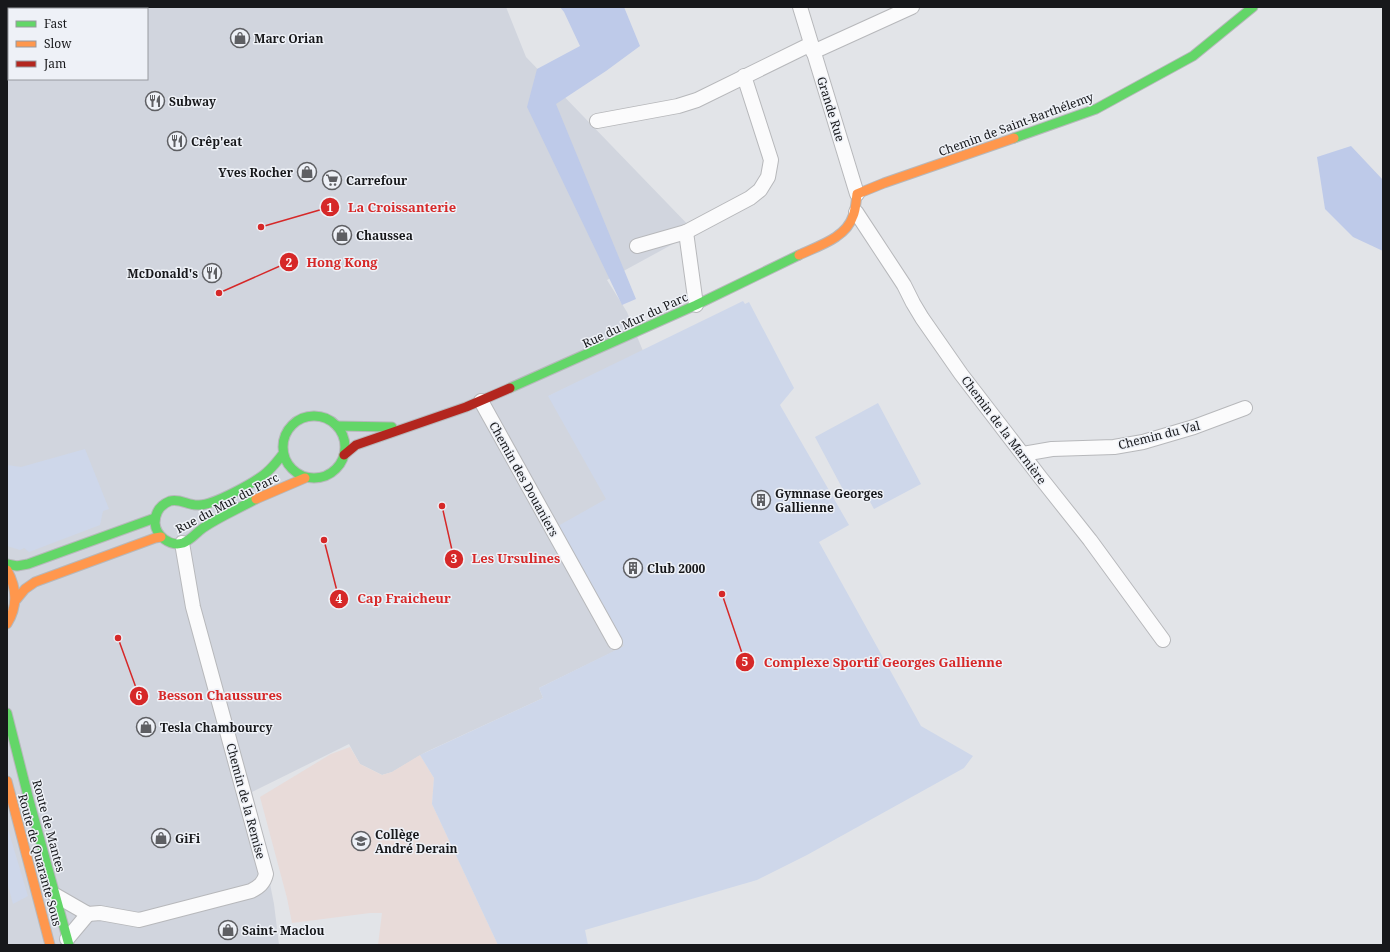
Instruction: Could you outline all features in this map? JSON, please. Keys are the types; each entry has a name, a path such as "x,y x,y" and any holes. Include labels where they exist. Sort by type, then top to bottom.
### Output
{"street":[{"name":"Grande Rue","path":"800,7 857,194 856,212"},
{"path":"597,121 678,106 697,100 744,76 912,7"},
{"name":"Chemin de Saint-Barthélemy","path":"857,194 884,183 1096,109 1193,56 1253,7"},
{"path":"637,246 686,232 750,198 760,190 768,177 771,160 744,76"},
{"name":"Rue du Mur du Parc","path":"344,455 356,445 481,401 576,360 696,305 842,233 856,212"},
{"name":"Chemin de la Marnière","path":"856,212 904,285 922,318 961,374 1090,540 1163,640"},
{"path":"686,232 696,305"},
{"name":"Chemin des Douaniers","path":"481,401 615,642"},
{"name":"Chemin du Val","path":"1022,454 1052,448 1114,447 1143,442 1194,427 1245,408"},
{"path":"310,416 319,416 329,419 337,426 343,435 345,445 344,455 336,470 322,478 313,479 305,478 297,474 291,468 283,454 282,446 286,431 300,418 310,416"},
{"name":"Rue du Mur du Parc","path":"337,426 410,427"},
{"name":"Rue du Mur du Parc","path":"283,454 262,476 209,504 193,505 180,500 172,501 161,506 155,518 156,528 161,537 173,543 182,543 206,526 286,485 305,478"},
{"path":"7,564 17,566 28,564 155,518"},
{"name":"Rue du Mur du Parc","path":"16,600 25,589 35,582 161,537"},
{"name":"Chemin de la Remise","path":"55,895 88,914 100,913 139,920 251,891 259,887 264,880 266,874 193,607 182,543"},
{"path":"7,570 14,584 16,600 14,611 7,624"},
{"name":"Route de Mantes","path":"7,713 68,942"},
{"name":"Route de Quarante Sous","path":"7,781 50,945"},
{"path":"68,942 88,914"}],"shaded area":[{"path":"7,7 506,7 526,57 695,232 607,280 627,312 643,351 549,396 607,499 558,527 625,646 539,688 543,698 426,752 392,772 382,775 360,764 349,744 252,792 274,904 279,945 7,945"},
{"path":"560,7 624,7 640,46 606,71 556,104 636,299 622,305 527,107 537,69 580,46 564,12"},
{"path":"1351,146 1383,180 1383,251 1353,237 1325,209 1317,157"},
{"path":"743,301 745,304 749,302 794,388 780,405 849,525 819,542 921,726 973,756 964,768 807,855 757,880 585,930 588,945 498,945 432,804 434,778 420,755 543,698 539,688 624,646 558,526 606,499 548,396"},
{"path":"878,403 921,484 874,509 864,491 848,499 815,437"},
{"path":"85,449 109,509 103,511 100,525 29,552 24,548 20,550 7,546 7,465 21,467"},
{"name":"Collège André Derain","path":"350,747 360,764 382,775 392,772 420,755 434,778 432,804 498,945 378,945 382,913 370,913 292,923 287,898 260,797 331,754"},
{"path":"7,826 28,896 13,904 7,882"}],"traffic: fast":[{"path":"1014,138 1096,109 1193,56 1253,7"},
{"path":"510,388 696,305 799,255"},
{"path":"308,416 320,416 336,425 343,435 345,447 343,459 336,469 320,478 308,478 297,473 288,464 283,453 283,441 288,430 297,421 308,416"},
{"path":"337,426 392,427"},
{"path":"256,499 209,524 183,543 178,544 169,542 161,536 156,528 155,519 157,513 166,503 177,500 199,505 224,497 245,487 262,476 283,454"},
{"path":"7,564 17,566 28,564 155,518"},
{"path":"7,713 29,800 69,945"}],"traffic: slow":[{"path":"799,255 823,245 838,236 844,230 849,224 854,213 857,194 884,183 1014,138"},
{"path":"256,499 305,478"},
{"path":"16,600 25,589 35,582 161,537"},
{"path":"7,570 13,584 15,597 11,617 7,624"},
{"path":"7,781 50,945"}],"traffic: jam":[{"path":"344,455 356,445 466,407 510,388"}],"place":[{"name":"Marc Orian","path":"240,38"},
{"name":"Subway","path":"155,101"},
{"name":"Crêp'eat","path":"177,141"},
{"name":"Yves Rocher","path":"307,172"},
{"name":"Carrefour","path":"332,180"},
{"name":"La Croissanterie","path":"261,227"},
{"name":"Chaussea","path":"342,235"},
{"name":"McDonald's","path":"212,273"},
{"name":"Hong Kong","path":"219,293"},
{"name":"Gymnase Georges Gallienne","path":"761,500"},
{"name":"Les Ursulines","path":"442,506"},
{"name":"Cap Fraicheur","path":"324,540"},
{"name":"Club 2000","path":"633,568"},
{"name":"Complexe Sportif Georges Gallienne","path":"722,594"},
{"name":"Besson Chaussures","path":"118,638"},
{"name":"Tesla Chambourcy","path":"146,727"},
{"name":"GiFi","path":"161,838"},
{"name":"Collège André Derain","path":"361,841"},
{"name":"Saint- Maclou","path":"228,930"}]}
